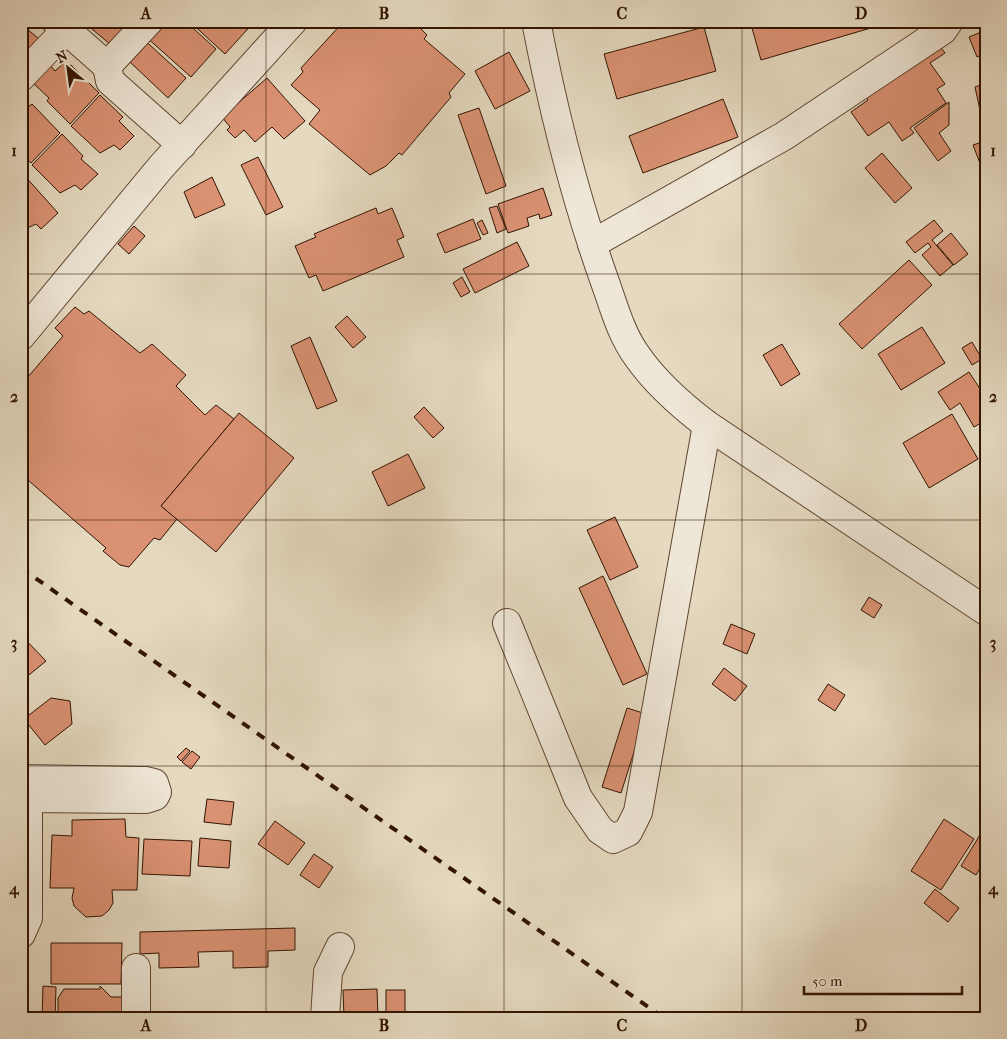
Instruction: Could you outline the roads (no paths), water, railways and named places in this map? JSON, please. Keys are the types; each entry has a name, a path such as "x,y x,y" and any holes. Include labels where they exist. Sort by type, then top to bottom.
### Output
{"street":[{"path":"107,66 148,21"},
{"path":"21,336 161,168 293,21"},
{"path":"536,21 550,96 592,244 622,331 636,355 686,407 707,424 986,611"},
{"path":"592,244 784,136 942,30 949,21"},
{"path":"21,77 61,26 107,66 110,82 182,145"},
{"path":"507,623 578,798 600,830 613,839 628,832 638,812 707,424"},
{"path":"21,934 28,918 23,792"},
{"path":"325,1018 328,972 340,946"},
{"path":"136,968 136,1018"}],"railway":[{"path":"21,568 664,1018"}]}
